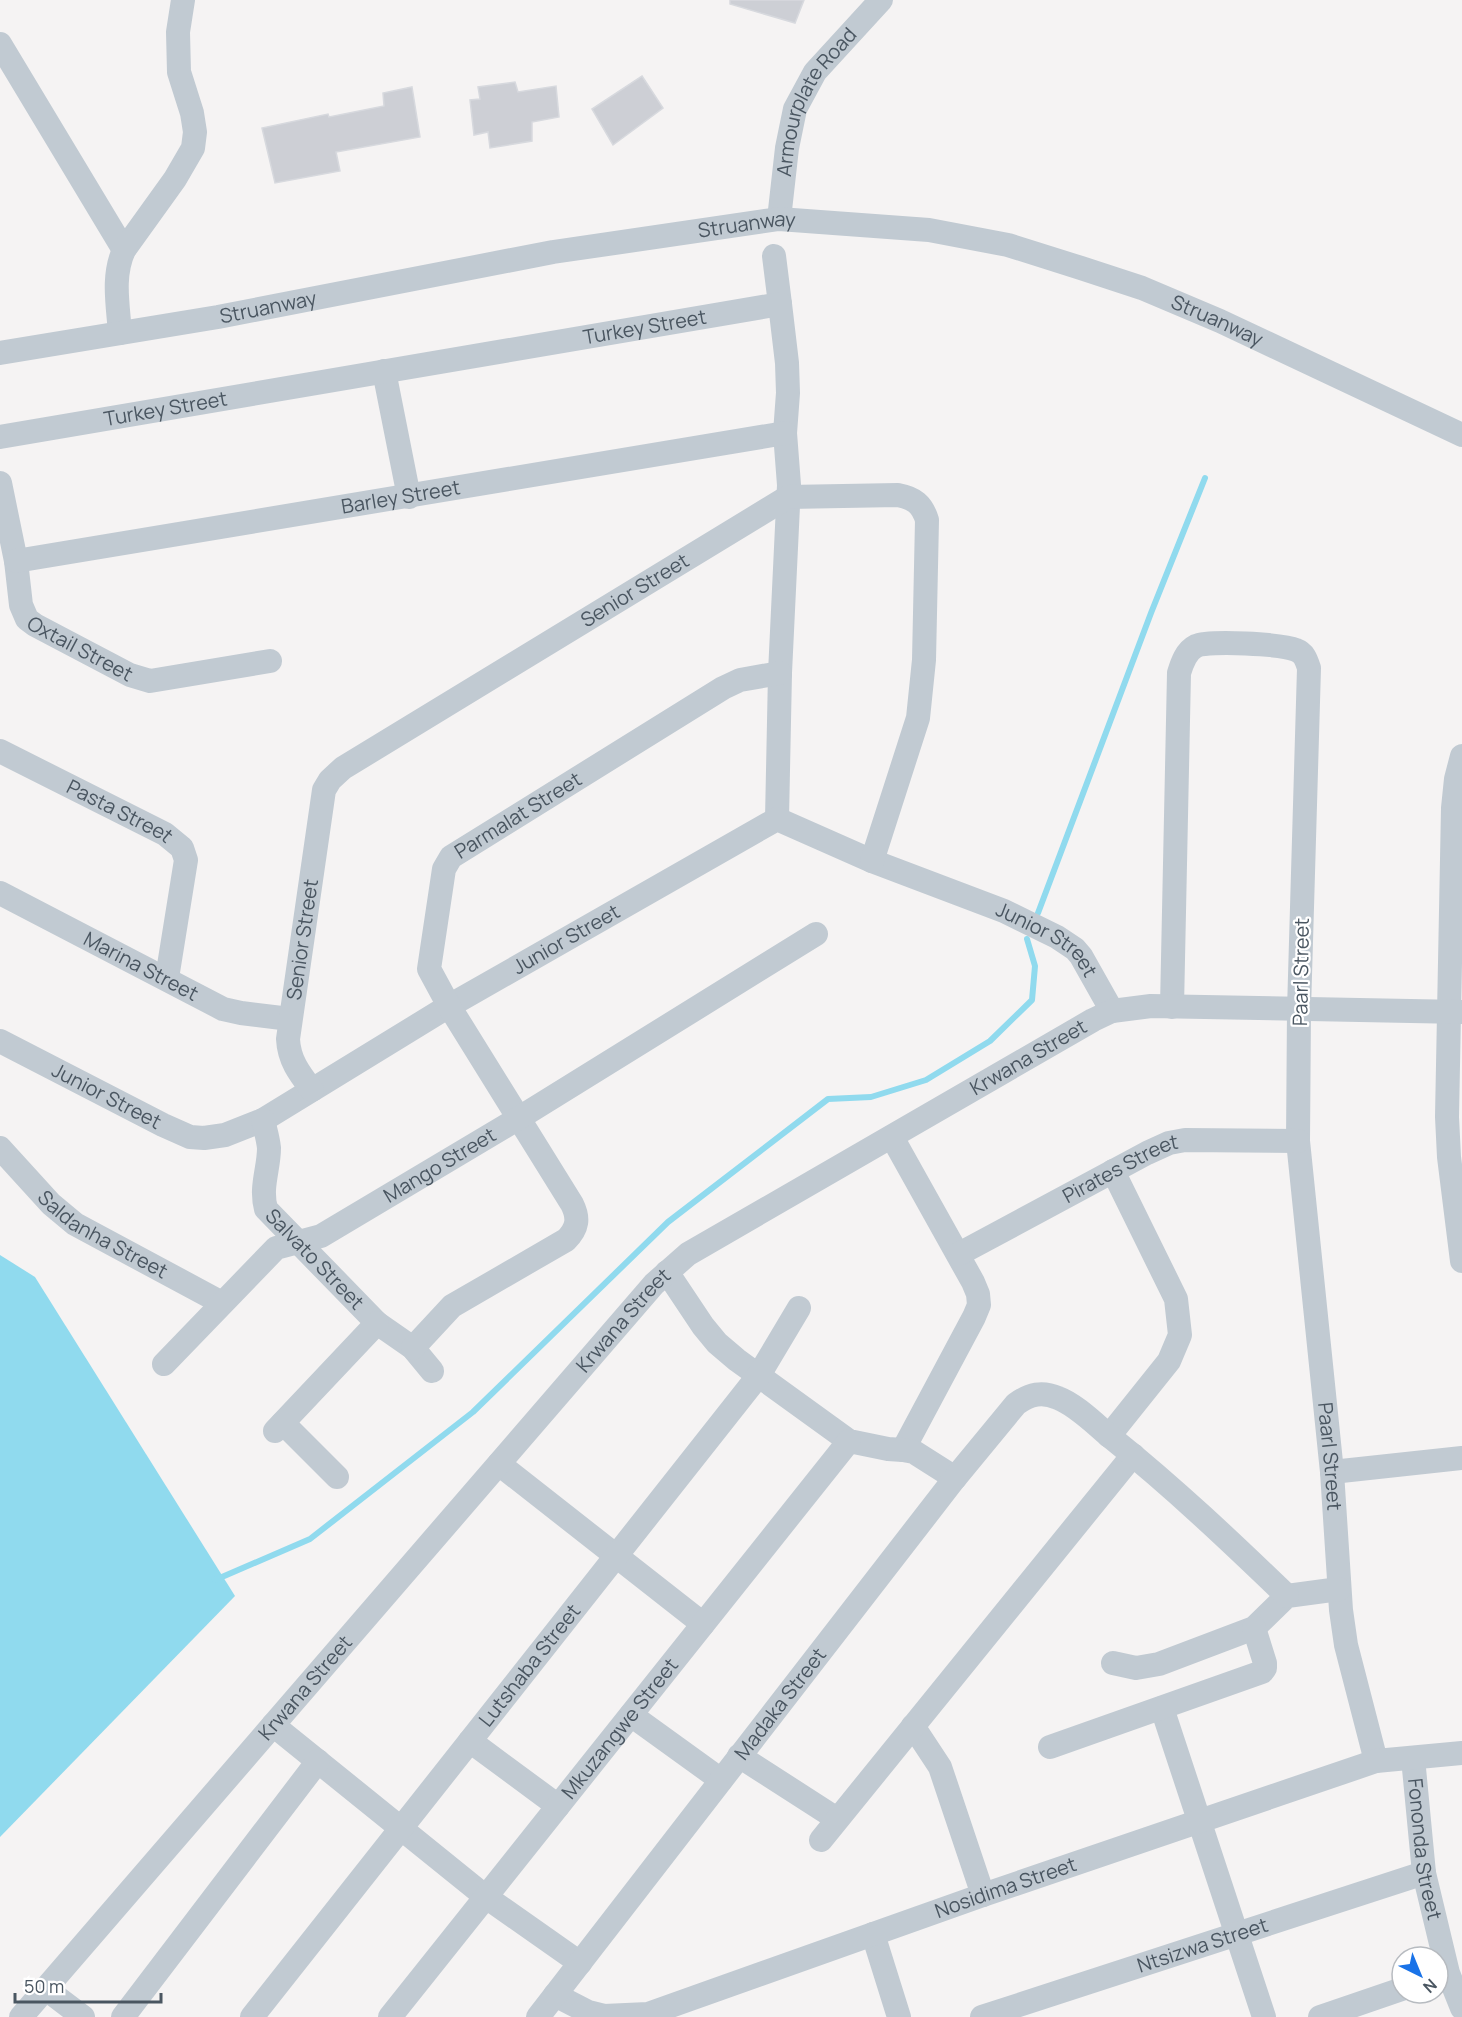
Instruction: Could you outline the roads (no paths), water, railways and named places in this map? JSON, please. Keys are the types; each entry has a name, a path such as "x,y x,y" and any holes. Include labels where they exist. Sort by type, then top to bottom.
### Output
{"street":[{"path":"120,333 116,279 118,263 124,250 176,179 193,148 195,132 192,113 179,72 178,32 183,0"},
{"name":"Armourplate Road","path":"779,219 787,148 795,109 816,72 881,0"},
{"path":"0,44 124,250"},
{"name":"Struanway","path":"0,353 218,317 553,252 779,219 928,230 1008,245 1081,268 1142,288 1220,321 1462,435"},
{"path":"774,256 787,363 788,393 785,433 788,497 780,673 777,819"},
{"name":"Turkey Street","path":"0,437 780,304"},
{"path":"384,371 409,497"},
{"name":"Barley Street","path":"16,561 785,433"},
{"name":"Oxtail Street","path":"0,483 16,561 21,604 27,619 42,629 140,679 150,681 163,681 270,661"},
{"path":"788,497 898,495 909,497 920,505 927,520 924,660 918,718 872,861"},
{"name":"Senior Street","path":"312,1090 296,1070 289,1052 290,1019 324,790 330,780 343,768 788,497"},
{"name":"Paarl Street","path":"1172,1007 1179,674 1182,663 1195,646 1202,645 1281,645 1297,650 1305,656 1309,668 1299,1010 1298,1141 1332,1472 1339,1589 1346,1645 1376,1761"},
{"name":"Parmalat Street","path":"412,1348 452,1306 566,1240 577,1224 578,1215 449,1006 429,969 444,869 451,857 723,688 740,680 780,673"},
{"name":"Pasta Street","path":"0,751 165,834 182,848 186,860 167,978"},
{"path":"1462,756 1456,779 1454,808 1456,1012 1448,1117 1449,1157 1462,1261"},
{"name":"Junior Street","path":"0,1041 190,1137 225,1135 263,1120 449,1006 777,819 872,861 1004,911 1057,937 1081,956 1112,1011"},
{"name":"Marina Street","path":"3,901 167,978 223,1009 290,1019"},
{"name":"Mango Street","path":"164,1364 276,1248 321,1236 519,1118 816,934"},
{"name":"Krwana Street","path":"21,2017 654,1284 688,1254 1112,1011 1139,1007 1172,1007 1456,1012"},
{"name":"Salvato Street","path":"263,1120 269,1148 263,1189 266,1209 377,1323 412,1348 432,1371"},
{"path":"892,1137 959,1254 978,1294 979,1305 903,1450"},
{"name":"Pirates Street","path":"959,1254 1147,1152 1169,1143 1185,1140 1298,1141"},
{"name":"Saldanha Street","path":"0,1148 51,1204 75,1224 222,1303"},
{"path":"1113,1171 1171,1285 1178,1307 1180,1335 1169,1361 1109,1436 1151,1470 1287,1596"},
{"path":"667,1272 703,1326 717,1342 759,1376 849,1441 914,1452 955,1478"},
{"name":"Lutshaba Street","path":"252,2017 759,1376 799,1308"},
{"name":"Salvato Street","path":"337,1477 279,1427 377,1323"},
{"name":"Madaka Street","path":"538,2017 955,1478 1016,1404 1029,1395 1041,1394 1059,1398 1109,1436"},
{"name":"Mkuzangwe Street","path":"390,2017 849,1441"},
{"path":"820,1840 1133,1455"},
{"path":"1332,1472 1462,1458"},
{"path":"499,1464 703,1624"},
{"path":"1113,1663 1136,1668 1149,1667 1254,1628 1287,1596 1339,1589"},
{"path":"1050,1746 1262,1672 1265,1663 1254,1628"},
{"path":"1162,1708 1264,2017"},
{"path":"631,1715 721,1780"},
{"path":"273,1725 486,1897 580,1963"},
{"path":"913,1726 940,1767 983,1895"},
{"path":"470,1741 558,1806"},
{"name":"Nosidima Street","path":"555,1995 588,2012 604,2016 648,2014 983,1895 1376,1761 1462,1753"},
{"path":"739,1756 837,1819"},
{"name":"Fononda Street","path":"1413,1758 1424,1873 1437,1945"},
{"path":"123,2017 318,1761"},
{"name":"Ntsizwa Street","path":"982,2017 1424,1873"},
{"path":"873,1934 899,2017"},
{"name":"Fononda Street","path":"1450,1987 1462,2008"},
{"path":"46,1989 83,2017"},
{"path":"1320,2017 1390,1993"}],"water":[{"path":"0,1255 35,1277 235,1596 0,1837"}],"waterway":[{"path":"1038,913 1151,613 1205,478"},
{"path":"215,1580 310,1539 473,1412 668,1222 828,1099 871,1097 926,1080 990,1041 1032,1000 1035,966 1027,939"}]}
